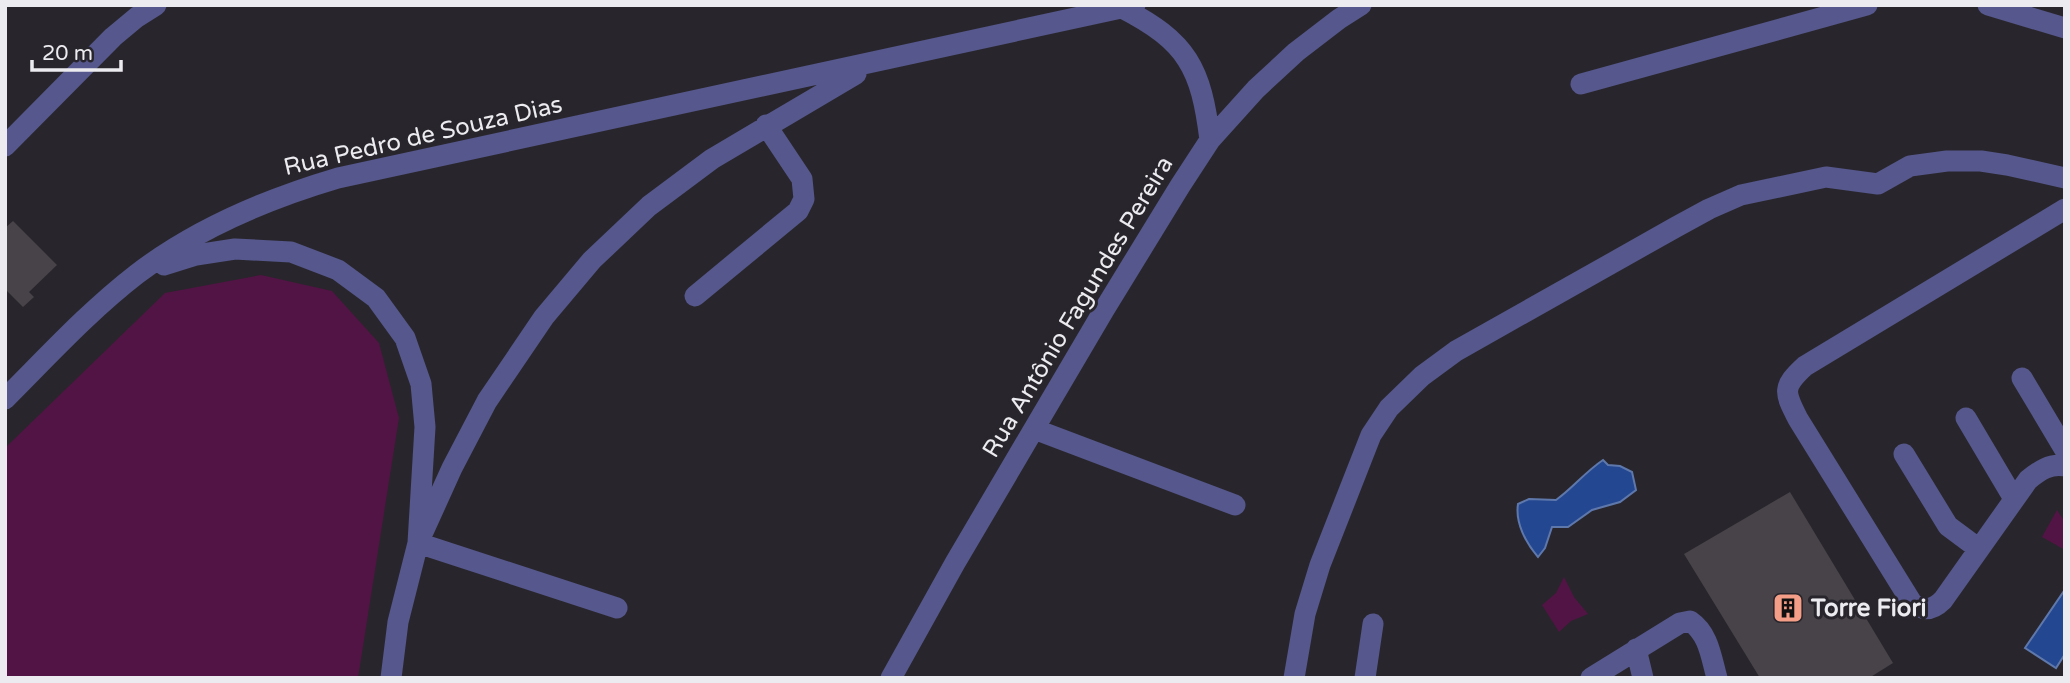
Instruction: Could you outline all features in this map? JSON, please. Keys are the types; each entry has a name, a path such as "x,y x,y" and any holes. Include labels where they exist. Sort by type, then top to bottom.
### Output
{"street":[{"path":"5,146 113,37 136,17 156,5"},
{"name":"Rua Antônio Fagundes Pereira","path":"891,678 955,563 1124,276 1210,140 1256,89 1296,52 1361,5"},
{"path":"1581,84 1867,5"},
{"path":"1988,5 2065,28"},
{"path":"1128,7 1179,47 1198,78 1206,106 1210,140"},
{"name":"Rua Pedro de Souza Dias","path":"5,399 97,307 138,273 196,236 242,212 288,193 338,178 1128,7"},
{"path":"391,678 398,622 418,543 452,468 487,401 544,317 592,260 649,206 712,159 875,63"},
{"path":"695,296 797,211 804,198 802,179 766,125"},
{"path":"1294,678 1305,614 1320,565 1371,435 1389,408 1422,376 1456,351 1676,227 1741,195 1826,177 1878,184 1910,166 1947,161 1981,161 2065,178"},
{"path":"2065,209 1805,366 1791,379 1787,391 1798,418 1912,603 1920,608 1928,610 1943,600 2028,480 2042,469 2065,466"},
{"path":"138,273 196,256 235,249 290,252 338,270 376,299 405,338 421,384 425,427 418,543"},
{"path":"2022,378 2065,450"},
{"path":"1966,418 2014,499"},
{"path":"1034,429 1235,505"},
{"path":"1904,454 1948,527 1979,549"},
{"path":"418,543 617,608"},
{"path":"1591,678 1679,623 1690,621 1704,635 1717,678"},
{"path":"1365,678 1373,624"},
{"path":"1636,649 1643,678"}],"shaded area":[{"path":"261,275 332,291 379,343 399,418 358,678 5,678 5,448 165,293"},
{"path":"2057,510 2065,522 2065,550 2042,537"},
{"path":"1564,577 1574,597 1588,614 1571,621 1559,632 1542,605 1556,593"}],"water":[{"path":"1603,460 1608,465 1620,466 1632,472 1636,490 1620,502 1592,510 1568,527 1552,527 1545,548 1538,557 1522,532 1518,504 1529,499 1556,500"},
{"path":"2064,591 2065,654 2056,668 2025,648"}],"building":[{"path":"13,221 57,265 29,292 34,297 23,307 5,289 5,228"},
{"name":"Torre Fiori","path":"1790,492 1893,663 1869,678 1760,678 1684,554"}],"place":[{"name":"Torre Fiori","path":"1788,608"}]}
